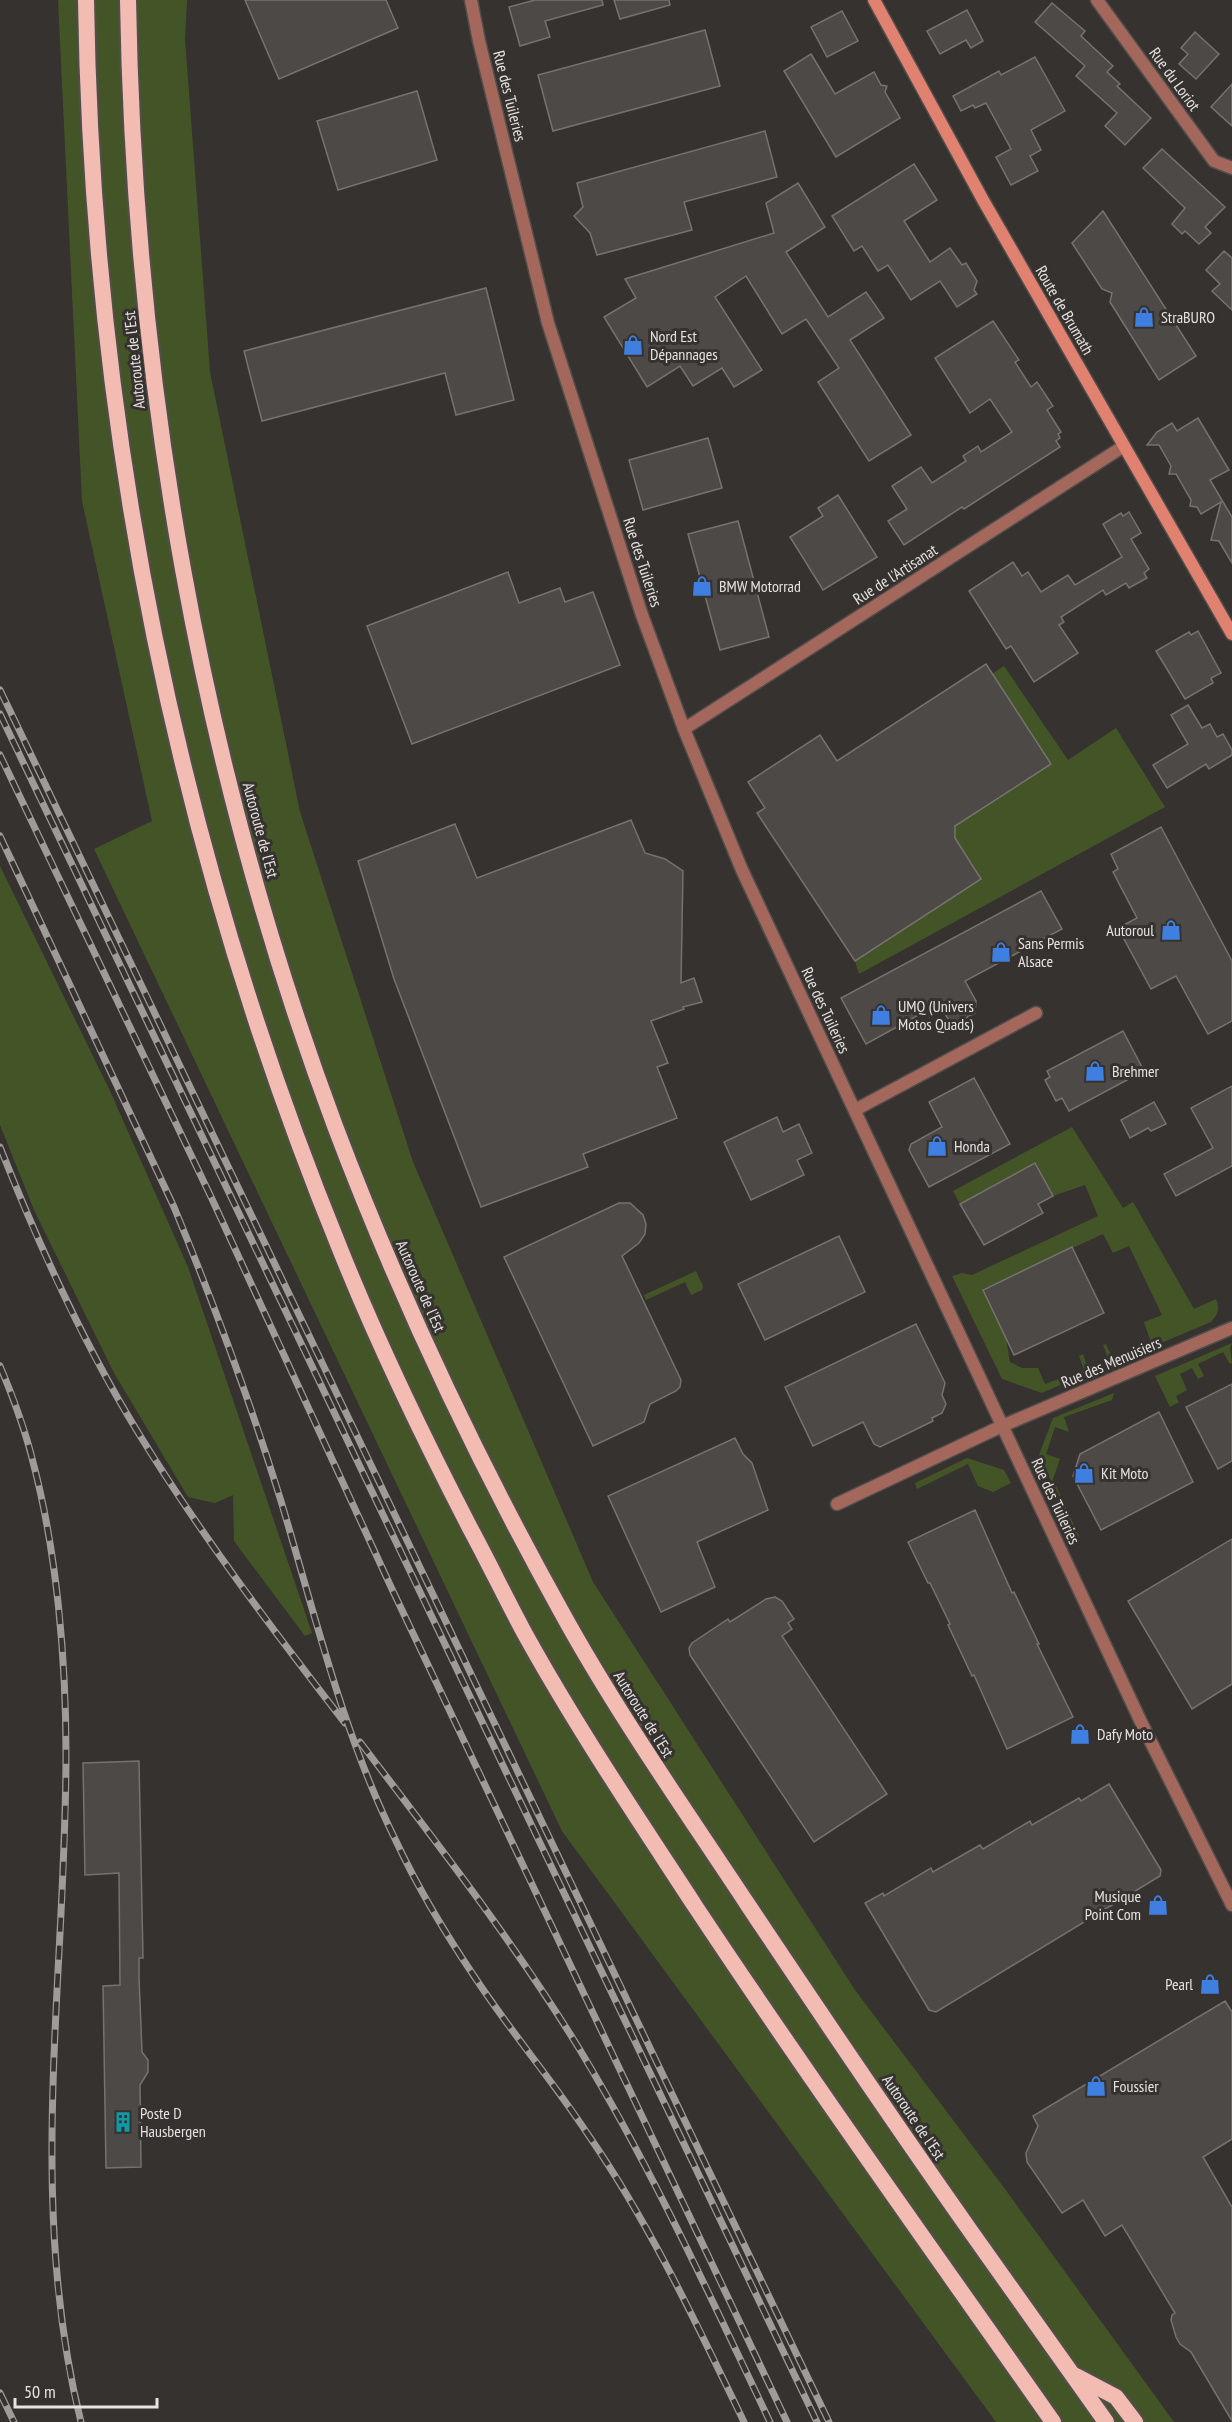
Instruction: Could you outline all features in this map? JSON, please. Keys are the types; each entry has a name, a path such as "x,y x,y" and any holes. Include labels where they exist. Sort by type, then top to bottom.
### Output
{"highway":[{"name":"Autoroute de l’Est","path":"86,0 87,77 94,196 114,389 132,518 157,656 188,789 227,930 297,1141 341,1253 390,1365 525,1634 612,1780 770,2019 1053,2422"},
{"name":"Autoroute de l’Est","path":"128,0 136,198 155,392 174,517 199,650 229,782 282,965 339,1136 382,1243 429,1350 489,1475 563,1615 645,1751 971,2233 1106,2422"},
{"path":"1072,2374 1116,2397 1135,2422"}],"main road":[{"name":"Route de Brumath","path":"874,0 983,200 1232,634"}],"street":[{"name":"Rue des Tuileries","path":"471,0 548,323 642,615 684,729 742,870 1141,1722 1232,1905"},
{"name":"Rue du Loriot","path":"1097,0 1214,161 1232,168"},
{"name":"Rue de l'Artisanat","path":"684,729 1124,446"},
{"path":"855,1110 1036,1013"},
{"name":"Rue des Menuisiers","path":"837,1504 1002,1426 1232,1328"}],"green space":[{"path":"58,0 187,0 185,39 210,372 300,812 413,1162 593,1582 855,1990 1005,2189 1174,2422 996,2422 562,1831 94,849 152,821 82,501"},
{"path":"1004,666 1068,760 1116,728 1165,807 859,974 855,961 981,879 949,830 1051,764 992,674"},
{"path":"0,866 110,1091 188,1267 312,1633 305,1636 234,1541 233,1495 215,1503 188,1497 114,1373 34,1210 0,1125"},
{"path":"1072,1127 1123,1208 1133,1202 1194,1309 1216,1299 1218,1309 1211,1322 1118,1361 1109,1360 1103,1345 1106,1344 1112,1358 1151,1343 1144,1322 1162,1315 1129,1246 1113,1253 1103,1234 983,1289 1006,1338 1010,1362 1022,1368 1038,1368 1045,1384 1084,1370 1079,1356 1083,1354 1088,1369 1087,1373 1042,1393 1002,1379 952,1276 962,1273 972,1275 1098,1216 1085,1185 1053,1196 1034,1163 960,1204 953,1191"},
{"path":"696,1271 703,1286 702,1290 691,1295 685,1282 646,1300 644,1295"},
{"path":"1232,1343 1230,1348 1232,1363 1230,1364 1223,1352 1198,1364 1204,1376 1198,1379 1192,1368 1180,1374 1187,1390 1176,1396 1179,1402 1170,1407 1155,1376"},
{"path":"1114,1393 1112,1400 1064,1417 1069,1432 1055,1427 1046,1454 1060,1459 1053,1479 1079,1536 1077,1537 1039,1455 1053,1418"},
{"path":"967,1458 1004,1470 1011,1483 993,1492 978,1486 968,1464 917,1489 915,1483"}],"building":[{"path":"245,0 386,0 398,28 279,79"},
{"path":"535,0 602,0 603,5 545,21 550,37 520,46 509,7"},
{"path":"614,0 669,0 670,5 620,19"},
{"path":"1052,3 1085,31 1081,36 1113,66 1107,72 1120,84 1117,86 1151,118 1125,145 1105,126 1117,113 1076,76 1085,66 1035,22"},
{"path":"967,10 983,41 971,48 966,40 940,54 927,31"},
{"path":"842,11 858,41 827,57 811,27"},
{"path":"705,30 720,86 553,131 538,75"},
{"path":"1195,32 1219,54 1196,79 1179,64 1188,54 1181,48"},
{"path":"811,54 835,94 874,72 881,85 887,86 885,92 900,118 836,157 784,71"},
{"path":"1035,57 1065,111 1031,130 1041,150 1030,156 1038,171 1011,185 996,157 1011,149 986,103 975,108 973,105 961,111 953,96 999,71 1001,75"},
{"path":"1232,84 1232,126 1211,107"},
{"path":"417,91 437,160 338,190 317,121"},
{"path":"765,131 777,177 684,202 692,230 597,255 590,233 574,216 583,207 577,183"},
{"path":"1162,149 1225,207 1205,227 1211,233 1199,244 1185,231 1182,234 1172,224 1185,208 1143,168"},
{"path":"914,164 937,200 904,221 930,262 950,248 962,265 966,263 977,281 974,290 977,294 957,307 940,281 911,300 888,265 878,271 862,246 854,251 832,216"},
{"path":"798,183 825,227 786,252 828,317 866,292 884,318 850,340 911,435 869,461 818,382 839,368 806,319 782,334 746,276 715,297 762,370 734,387 722,368 693,386 680,366 647,387 604,317 636,298 625,279 774,233 766,203"},
{"path":"1103,211 1196,356 1159,380 1110,302 1112,293 1102,289 1072,243"},
{"path":"1224,251 1232,258 1232,310 1212,291 1220,284 1206,270"},
{"path":"486,288 514,400 456,415 445,373 262,421 244,351"},
{"path":"993,321 1019,360 1015,362 1031,387 1037,382 1053,406 1047,410 1061,432 1058,434 1060,438 1056,441 1060,447 904,545 888,521 907,509 892,486 921,467 932,483 966,461 963,456 978,446 981,452 1012,432 990,399 970,413 935,358"},
{"path":"1198,418 1229,470 1210,480 1232,517 1232,563 1219,541 1211,540 1221,502 1201,514 1197,507 1190,506 1191,500 1176,474 1169,474 1171,466 1159,445 1147,445 1157,432 1172,423 1177,431"},
{"path":"708,438 722,488 643,510 629,460"},
{"path":"838,495 877,557 823,590 790,537 823,516 818,508"},
{"path":"1129,512 1141,533 1131,539 1149,569 1144,573 1147,578 1129,588 1126,583 1106,595 1103,590 1061,617 1064,622 1059,625 1078,653 1034,682 1011,646 1006,649 969,591 1013,562 1022,576 1028,572 1041,592 1068,575 1075,585 1122,557 1103,524 1121,513 1123,516"},
{"path":"738,521 769,637 720,650 688,534"},
{"path":"508,572 519,603 560,588 565,602 593,592 620,665 412,744 367,626"},
{"path":"1198,631 1221,673 1211,678 1213,683 1185,699 1156,651 1189,632 1191,635"},
{"path":"986,664 1051,764 955,826 955,838 981,879 855,961 757,813 765,808 748,782 820,735 837,761"},
{"path":"1188,705 1202,728 1210,724 1217,737 1223,734 1232,750 1232,755 1209,769 1206,764 1167,788 1153,765 1188,744 1171,715"},
{"path":"631,820 645,853 665,859 683,871 681,983 694,978 702,1002 683,1007 684,1009 651,1021 668,1063 657,1067 677,1118 583,1154 588,1167 481,1207 394,979 358,861 455,824 477,878"},
{"path":"1161,827 1232,961 1232,1021 1208,1034 1176,976 1151,989 1118,928 1137,918 1113,872 1118,869 1111,854"},
{"path":"1041,891 1062,929 965,981 976,1001 975,1013 952,1026 943,1010 930,1017 926,1011 866,1044 841,998"},
{"path":"1123,1031 1144,1071 1069,1111 1062,1098 1056,1101 1045,1080 1050,1077 1047,1071"},
{"path":"974,1078 1010,1144 929,1187 909,1150 911,1144 942,1127 929,1102"},
{"path":"1232,1086 1232,1166 1176,1196 1164,1174 1213,1148 1191,1108"},
{"path":"1154,1102 1166,1124 1151,1131 1148,1128 1130,1138 1121,1120"},
{"path":"777,1117 783,1132 799,1124 812,1153 797,1160 804,1175 751,1200 724,1142"},
{"path":"1035,1163 1053,1196 1038,1204 1043,1213 984,1245 960,1204"},
{"path":"619,1203 630,1203 643,1215 646,1224 645,1234 639,1243 622,1256 681,1380 680,1387 676,1391 650,1404 644,1422 593,1446 504,1257"},
{"path":"839,1236 865,1292 765,1340 738,1284"},
{"path":"1072,1247 1104,1313 1014,1355 983,1290"},
{"path":"916,1324 945,1383 942,1395 946,1404 942,1413 932,1418 933,1421 880,1447 874,1444 863,1422 813,1446 785,1387"},
{"path":"1232,1384 1232,1461 1218,1469 1186,1407"},
{"path":"1159,1412 1193,1482 1101,1530 1073,1476 1080,1454"},
{"path":"735,1438 743,1454 752,1463 768,1510 697,1542 715,1587 661,1612 608,1496"},
{"path":"975,1510 1012,1593 1014,1592 1073,1717 1007,1749 974,1675 972,1676 948,1625 950,1624 908,1542"},
{"path":"1232,1539 1232,1684 1192,1709 1128,1601"},
{"path":"775,1597 782,1601 794,1619 788,1623 792,1629 782,1636 887,1794 814,1842 690,1655 689,1648 692,1643 728,1619 730,1622 766,1599"},
{"path":"139,1761 143,1958 139,1958 139,1977 142,2052 148,2060 148,2072 140,2085 141,2167 106,2168 103,1986 120,1985 119,1873 85,1875 83,1763"},
{"path":"1109,1784 1161,1870 1160,1876 936,2012 929,2010 865,1903 883,1893 884,1896 931,1868 933,1872 980,1845 983,1849 1030,1821 1032,1825 1079,1798 1081,1801"},
{"path":"1225,2001 1232,2012 1232,2139 1203,2157 1232,2207 1232,2421 1191,2352 1180,2344 1176,2337 1171,2320 1175,2313 1122,2225 1105,2236 1083,2200 1062,2213 1027,2162 1026,2153 1038,2126 1033,2116"}],"railway":[{"path":"0,690 829,2422"},
{"path":"0,714 817,2422"},
{"path":"0,755 212,1199 391,1587 787,2422"},
{"path":"0,836 174,1207 203,1280 269,1464 345,1716 360,1759 404,1859 463,1960 612,2170 672,2276 744,2422"},
{"path":"0,1147 63,1294 99,1365 139,1434 212,1545 345,1723"},
{"path":"0,1366 30,1450 41,1497 54,1570 62,1644 66,1754 53,2089 52,2173 55,2256 65,2339 81,2422"},
{"path":"360,1742 501,1931 580,2050 656,2187 770,2422"},
{"path":"0,2393 14,2422"}],"place":[{"name":"StraBURO","path":"1144,317"},
{"name":"Nord Est Dépannages","path":"633,345"},
{"name":"BMW Motorrad","path":"702,586"},
{"name":"Autoroul","path":"1171,930"},
{"name":"Sans Permis Alsace","path":"1001,952"},
{"name":"UMQ (Univers Motos Quads)","path":"881,1015"},
{"name":"Brehmer","path":"1095,1071"},
{"name":"Honda","path":"937,1146"},
{"name":"Kit Moto","path":"1084,1473"},
{"name":"Dafy Moto","path":"1080,1734"},
{"name":"Musique Point Com","path":"1158,1905"},
{"name":"Pearl","path":"1210,1984"},
{"name":"Foussier","path":"1096,2086"},
{"name":"Poste D Hausbergen","path":"123,2122"}]}
